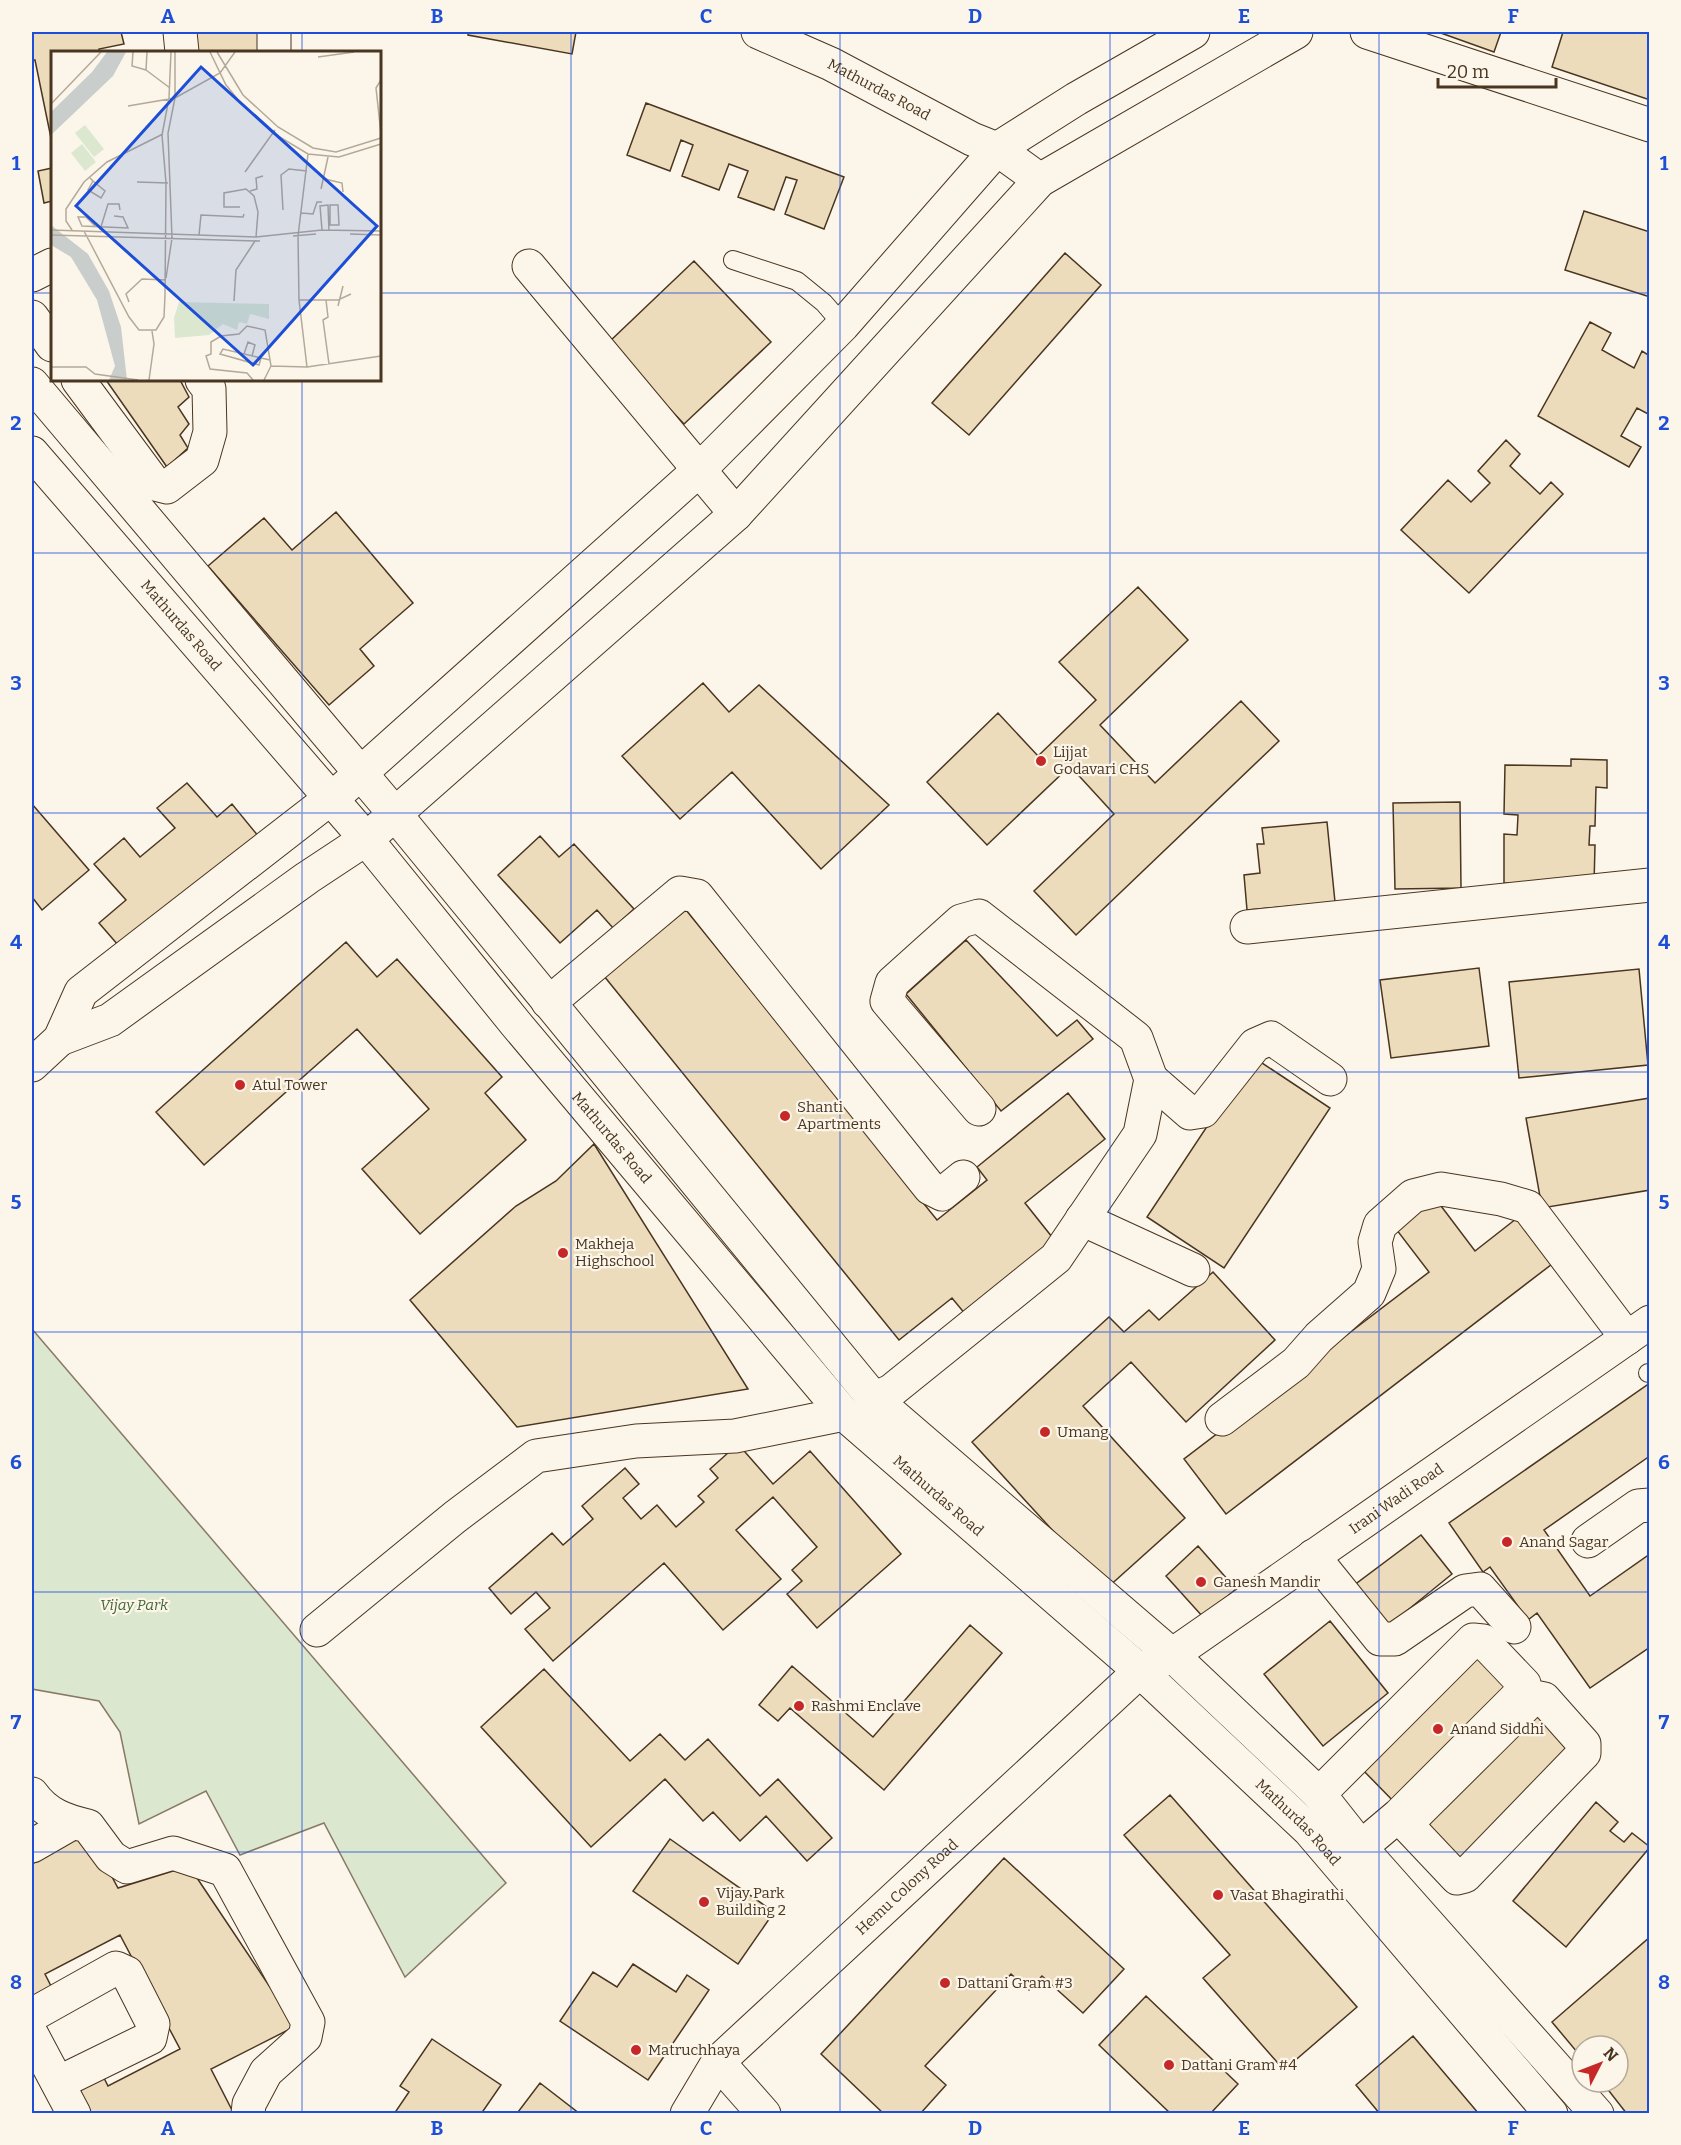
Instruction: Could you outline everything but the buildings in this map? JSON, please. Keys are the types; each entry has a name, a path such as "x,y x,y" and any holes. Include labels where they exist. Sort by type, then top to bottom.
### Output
{"street":[{"path":"180,32 182,51"},
{"path":"274,32 274,51"},
{"name":"Mathurdas Road","path":"758,32 831,64 972,139 997,149 1040,180"},
{"path":"42,1050 81,992 361,774 698,471 843,325 997,149 1076,99 1193,32"},
{"path":"42,1050 110,1020 307,878 366,839 395,814 736,514 1040,180 1296,32"},
{"path":"1367,32 1650,125"},
{"path":"32,275 51,266"},
{"path":"529,266 736,514"},
{"path":"32,317 51,344"},
{"path":"79,381 155,484 167,487 202,460 210,432 209,389 203,381"},
{"path":"32,384 395,814 874,1399 1172,1655 1312,1786 1364,1851 1598,2114"},
{"name":"Mathurdas Road","path":"32,453 366,839 516,1024 844,1414 1140,1671 1309,1830 1551,2114"},
{"path":"1247,927 1650,885"},
{"path":"548,1002 680,893 697,896 930,1188 942,1194 963,1177"},
{"path":"980,1109 887,1001 892,983 960,921 979,916 1136,1038 1151,1079 1190,1113 1203,1111 1255,1045 1271,1038 1330,1079"},
{"path":"874,1399 891,1391 1056,1258 1140,1134 1151,1079"},
{"path":"1222,1419 1296,1363 1319,1337 1369,1293 1379,1269 1375,1242 1380,1225 1413,1196 1441,1189 1501,1199 1528,1207 1638,1330"},
{"path":"1082,1219 1193,1270"},
{"name":"Irani Wadi Road","path":"1140,1671 1172,1655 1638,1330"},
{"path":"317,1630 455,1517 536,1456 636,1441 735,1436 844,1414"},
{"path":"1588,1541 1638,1506 1650,1505"},
{"path":"1313,1556 1380,1639 1395,1638 1465,1591 1480,1589 1514,1627"},
{"path":"1312,1786 1473,1640 1483,1641 1524,1684 1522,1692 1364,1851"},
{"name":"Hemu Colony Road","path":"687,2114 718,2062 1140,1671"},
{"path":"1364,1851 1406,1824 1534,1697 1544,1699 1584,1744 1584,1753 1465,1876 1457,1878 1406,1824"},
{"path":"1312,1786 1391,1706"},
{"path":"32,1794 41,1808 72,1823 88,1826 111,1857 127,1867 173,1853 225,1870 308,2022 305,2037 266,2072 249,2104 248,2114"},
{"path":"32,1846 72,1823"},
{"path":"32,2015 116,1968 127,1973 153,2024 150,2038 58,2083"},
{"path":"32,2035 74,2114"},
{"path":"718,2062 764,2114"}],"lane":[{"path":"733,260 797,281 824,303 843,325"}],"green space":[{"name":"Vijay Park","path":"32,1329 506,1883 405,1977 324,1823 240,1855 206,1791 139,1824 120,1732 99,1701 32,1689"}],"place":[{"name":"Lijjat Godavari CHS","path":"1041,761"},
{"name":"Atul Tower","path":"240,1085"},
{"name":"Shanti Apartments","path":"785,1116"},
{"name":"Makheja Highschool","path":"563,1253"},
{"name":"Umang","path":"1045,1432"},
{"name":"Anand Sagar","path":"1507,1542"},
{"name":"Ganesh Mandir","path":"1201,1582"},
{"name":"Rashmi Enclave","path":"799,1706"},
{"name":"Anand Siddhi","path":"1438,1729"},
{"name":"Vasat Bhagirathi","path":"1218,1895"},
{"name":"Vijay Park Building 2","path":"704,1902"},
{"name":"Dattani Gram #3","path":"945,1983"},
{"name":"Matruchhaya","path":"636,2050"},
{"name":"Dattani Gram #4","path":"1169,2065"}]}
